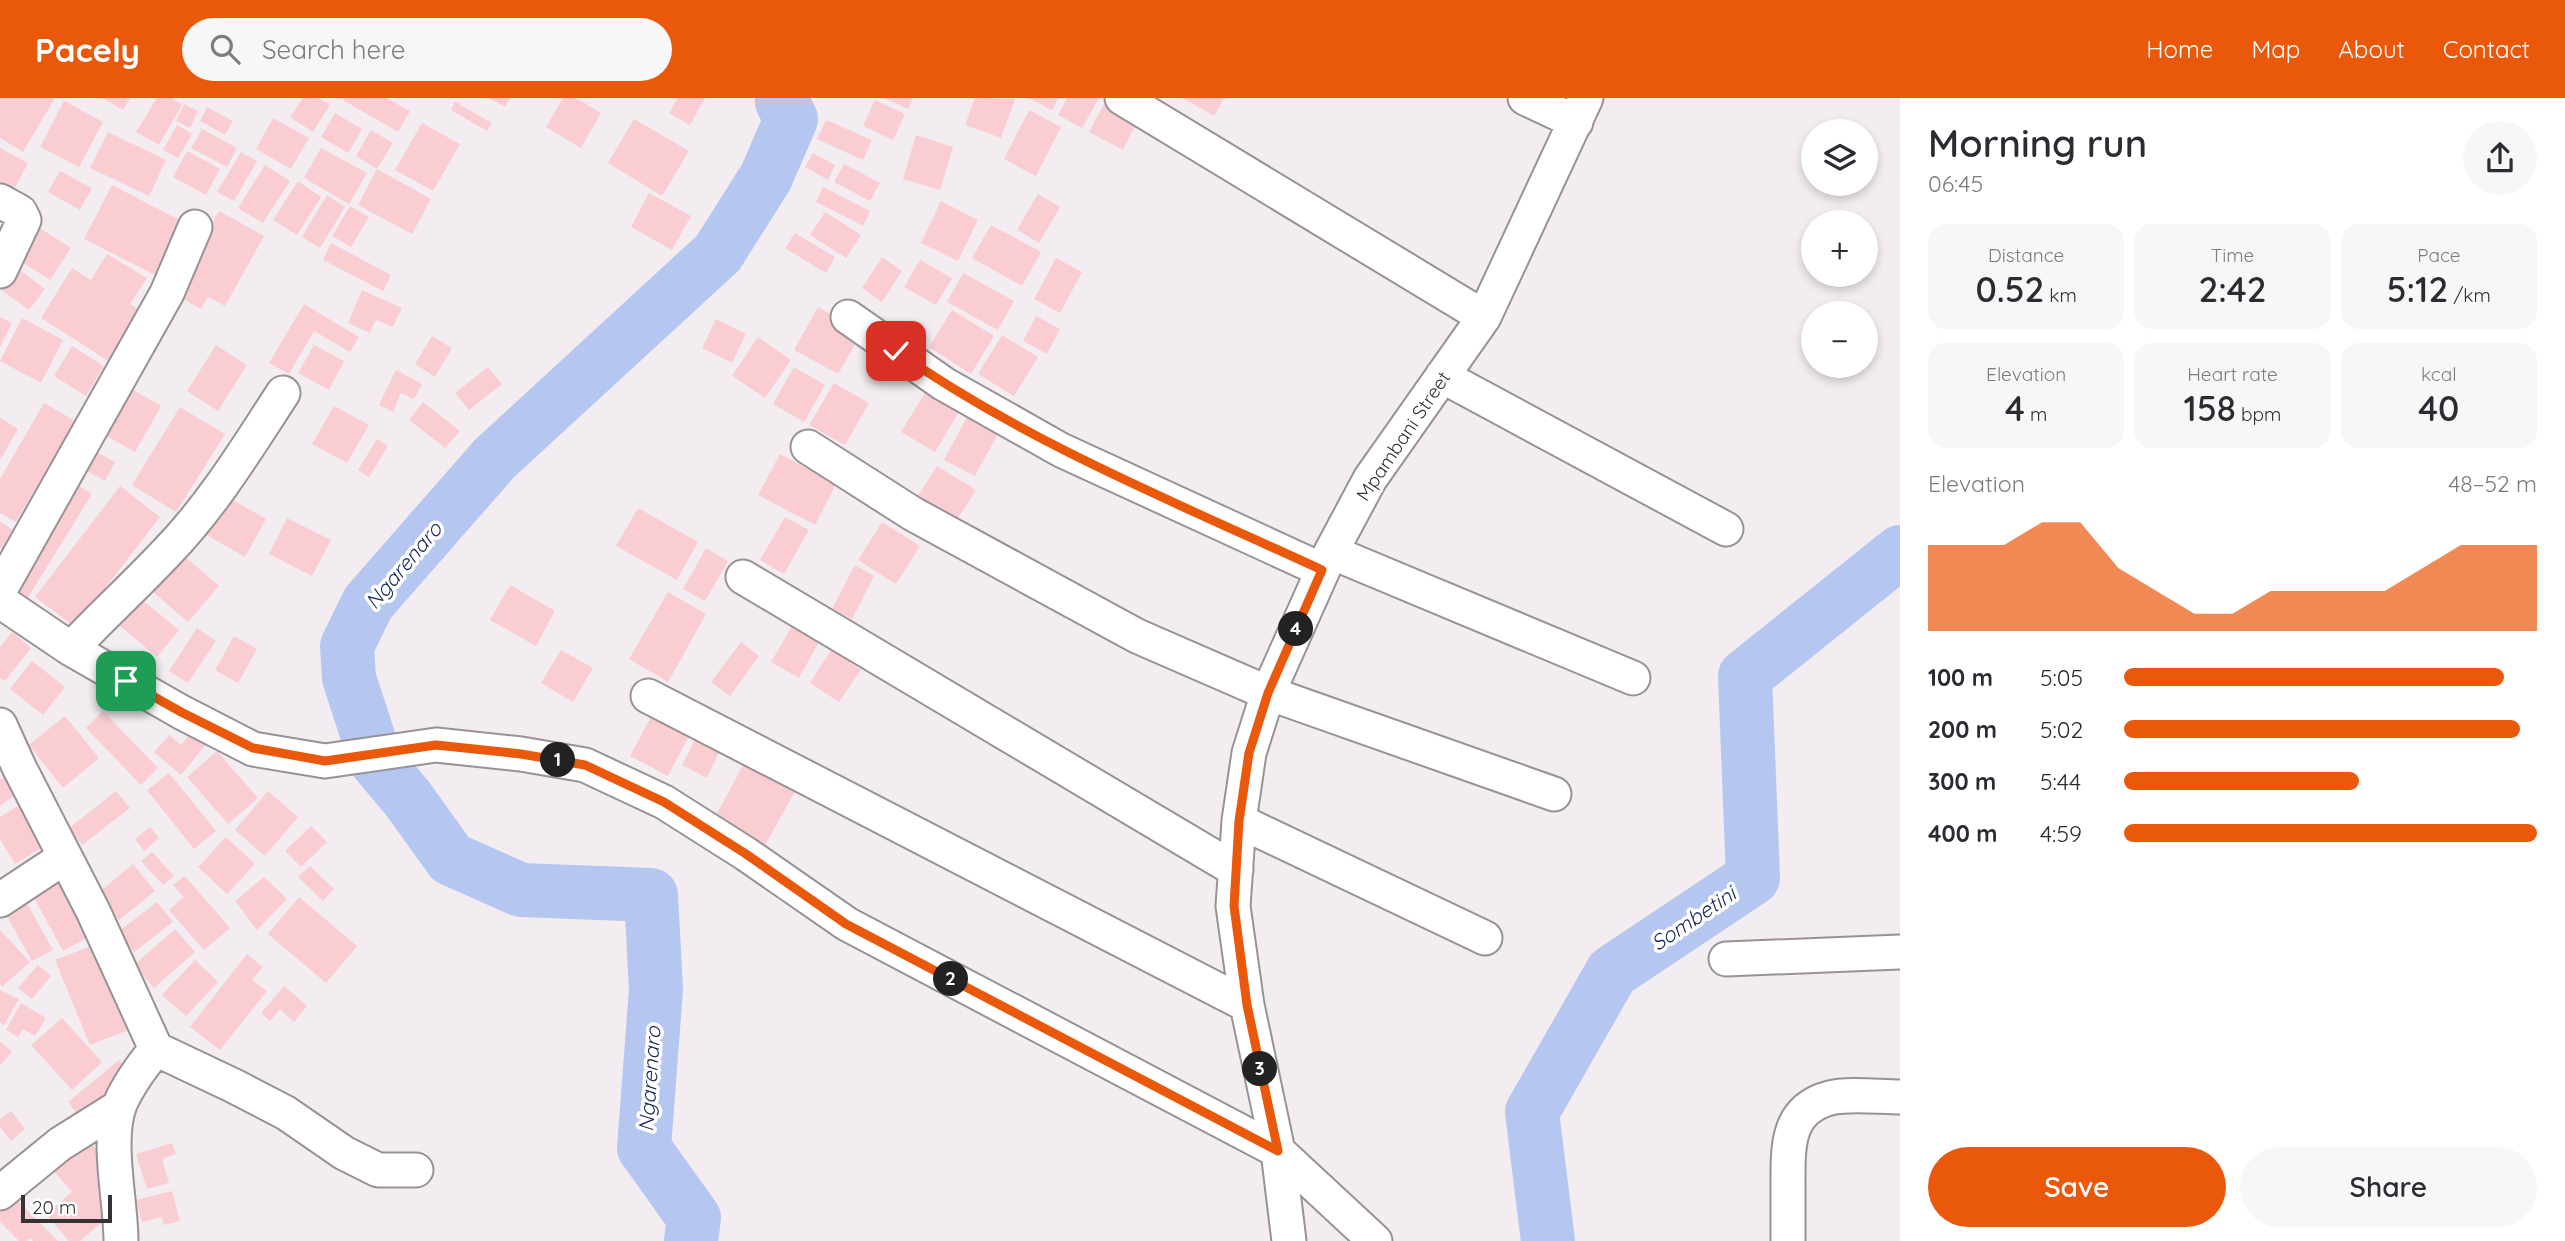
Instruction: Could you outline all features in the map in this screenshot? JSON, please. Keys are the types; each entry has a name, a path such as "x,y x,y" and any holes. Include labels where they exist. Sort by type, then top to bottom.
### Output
{"street":[{"path":"1122,98 1484,317"},
{"path":"1525,98 1581,110"},
{"name":"Mpambani Street","path":"1289,1241 1278,1151 1247,1005 1234,906 1239,821 1249,753 1268,693 1326,561 1370,479 1484,317 1581,110"},
{"path":"0,201 20,212 24,219 0,271"},
{"path":"0,590 167,293 195,227"},
{"path":"848,317 944,384 1061,450 1326,561 1633,678"},
{"path":"1443,376 1726,529"},
{"path":"71,649 166,553 199,515 236,465 283,393"},
{"path":"808,447 913,514 1007,568 1137,636 1268,693 1554,794"},
{"path":"743,577 1236,870"},
{"path":"0,601 71,649 181,712 253,748 325,761 436,745 521,754 585,765 652,796 746,854 846,924 1278,1151 1374,1241"},
{"path":"648,696 1247,1005"},
{"path":"0,725 93,911 156,1049 286,1113 344,1153 378,1170 416,1170"},
{"path":"1239,821 1485,938"},
{"path":"0,900 65,857"},
{"path":"1726,959 1900,953"},
{"path":"121,1241 114,1150 119,1107 138,1071 156,1049"},
{"path":"1788,1241 1788,1143 1793,1128 1804,1112 1816,1103 1832,1097 1900,1097"},
{"path":"0,1193 60,1144 119,1107"}],"building":[{"path":"0,98 55,98 23,152 0,138"},
{"path":"103,98 130,98 123,110"},
{"path":"157,98 171,98 182,105 159,145 136,132"},
{"path":"303,98 318,98 330,105 313,132 290,117"},
{"path":"386,98 410,111 398,132 343,100"},
{"path":"489,98 510,98 505,107"},
{"path":"563,98 575,98 601,113 581,148 546,127"},
{"path":"678,98 705,98 690,125 669,113"},
{"path":"884,98 913,98 908,109"},
{"path":"975,98 1015,99 1001,138 965,125"},
{"path":"1029,98 1058,98 1052,110"},
{"path":"1067,98 1099,98 1082,128 1058,115"},
{"path":"1183,98 1224,98 1214,116"},
{"path":"1107,99 1140,117 1123,150 1089,132"},
{"path":"875,100 905,114 893,140 863,126"},
{"path":"64,101 103,122 79,167 40,147"},
{"path":"455,102 492,123 487,131 451,110"},
{"path":"184,104 198,111 190,128 176,121"},
{"path":"207,107 233,121 225,135 200,121"},
{"path":"1029,110 1061,127 1036,176 1004,159"},
{"path":"335,113 362,129 348,153 321,137"},
{"path":"273,118 309,138 291,169 256,149"},
{"path":"634,119 689,151 662,196 608,163"},
{"path":"826,120 872,140 863,160 817,139"},
{"path":"422,123 460,144 433,191 395,170"},
{"path":"177,125 192,134 178,158 163,150"},
{"path":"202,129 237,148 227,167 191,148"},
{"path":"371,130 393,143 377,169 356,156"},
{"path":"108,132 166,160 149,196 90,168"},
{"path":"916,135 953,147 940,190 903,179"},
{"path":"0,148 28,163 12,193 0,186"},
{"path":"321,148 367,173 349,204 304,178"},
{"path":"187,151 220,169 206,195 173,177"},
{"path":"241,152 257,161 234,201 217,192"},
{"path":"813,153 835,165 828,180 805,167"},
{"path":"844,164 880,183 870,201 834,182"},
{"path":"265,165 290,181 263,223 238,208"},
{"path":"377,169 431,199 412,234 358,205"},
{"path":"60,171 92,188 80,210 48,192"},
{"path":"298,181 321,197 297,235 273,220"},
{"path":"112,185 187,224 159,277 84,239"},
{"path":"823,187 870,211 863,226 816,202"},
{"path":"649,193 691,216 672,250 631,227"},
{"path":"1038,194 1060,207 1039,243 1017,230"},
{"path":"327,195 345,207 320,248 302,237"},
{"path":"941,201 978,220 958,261 921,243"},
{"path":"350,206 369,217 351,247 332,236"},
{"path":"219,211 264,236 225,306 208,297 201,309 173,294"},
{"path":"825,212 861,235 846,258 810,235"},
{"path":"991,225 1041,252 1022,286 972,258"},
{"path":"38,227 71,248 50,280 17,259"},
{"path":"795,233 835,257 826,273 785,248"},
{"path":"331,243 391,275 383,291 323,260"},
{"path":"107,254 147,278 130,304 142,312 110,362 41,318 72,268 91,280"},
{"path":"882,257 902,271 882,302 862,288"},
{"path":"1056,258 1082,272 1060,313 1034,299"},
{"path":"920,260 952,278 936,305 904,287"},
{"path":"14,266 45,289 29,310 0,289"},
{"path":"963,273 1014,301 998,330 947,302"},
{"path":"362,290 402,308 393,327 376,320 370,333 348,323"},
{"path":"304,304 359,337 350,352 314,331 289,374 269,363"},
{"path":"818,307 862,332 838,374 794,350"},
{"path":"952,310 994,336 971,374 929,347"},
{"path":"1036,316 1060,329 1047,354 1023,341"},
{"path":"0,317 12,323 0,347"},
{"path":"22,318 63,340 41,383 0,361"},
{"path":"716,319 746,334 732,363 702,348"},
{"path":"1002,335 1038,357 1014,396 978,374"},
{"path":"432,336 452,348 435,377 415,364"},
{"path":"758,337 791,360 765,398 732,376"},
{"path":"216,345 247,365 218,411 187,391"},
{"path":"314,345 344,361 329,390 298,373"},
{"path":"72,346 104,366 86,396 54,376"},
{"path":"488,367 502,384 469,410 455,393"},
{"path":"794,367 825,385 804,422 773,404"},
{"path":"396,370 422,384 414,399 401,393 393,412 379,405"},
{"path":"834,383 869,403 845,445 809,425"},
{"path":"930,385 963,405 935,452 901,432"},
{"path":"130,388 161,406 135,452 103,434"},
{"path":"423,402 460,431 445,448 409,420"},
{"path":"44,403 75,421 16,522 0,513 0,479"},
{"path":"334,406 369,425 347,463 312,444"},
{"path":"180,407 225,434 176,512 132,485"},
{"path":"970,411 1001,428 975,476 944,460"},
{"path":"0,418 18,429 0,460"},
{"path":"377,439 388,446 369,477 358,470"},
{"path":"90,448 115,462 105,481 80,467"},
{"path":"780,454 836,484 815,525 758,495"},
{"path":"937,466 976,490 957,520 918,496"},
{"path":"73,482 92,494 27,599 8,587"},
{"path":"120,486 160,517 75,627 35,597"},
{"path":"226,496 266,519 245,557 205,534"},
{"path":"638,508 698,542 677,580 616,546"},
{"path":"785,517 809,530 784,574 760,560"},
{"path":"287,518 331,540 312,576 269,554"},
{"path":"0,522 15,531 3,549 0,547"},
{"path":"882,522 920,546 896,584 858,560"},
{"path":"706,548 728,561 705,601 683,589"},
{"path":"183,555 219,586 188,622 152,591"},
{"path":"855,565 874,576 852,619 832,609"},
{"path":"510,585 555,611 536,646 490,620"},
{"path":"668,592 706,614 668,682 629,659"},
{"path":"142,600 179,630 157,657 120,626"},
{"path":"795,621 822,636 799,678 771,662"},
{"path":"197,628 216,641 188,683 169,671"},
{"path":"12,632 31,648 5,681 0,678 0,647"},
{"path":"234,636 257,649 238,683 215,670"},
{"path":"741,642 759,656 730,696 711,682"},
{"path":"561,650 593,668 573,702 541,683"},
{"path":"831,650 861,670 839,702 810,683"},
{"path":"32,661 65,687 43,715 10,689"},
{"path":"655,709 693,728 668,776 630,756"},
{"path":"103,711 158,768 141,785 86,728"},
{"path":"65,716 99,758 63,788 29,745"},
{"path":"193,731 207,743 181,775 154,752 169,735 181,745"},
{"path":"698,734 722,746 707,778 682,765"},
{"path":"217,751 258,798 228,824 187,777"},
{"path":"746,760 797,788 765,845 715,817"},
{"path":"169,773 216,831 194,849 147,790"},
{"path":"7,775 20,791 0,806 0,780"},
{"path":"116,791 130,808 82,845 69,828"},
{"path":"268,791 298,817 265,856 235,830"},
{"path":"23,803 48,844 15,864 0,839 0,817"},
{"path":"311,826 327,842 301,867 285,851"},
{"path":"150,827 159,838 144,851 135,839"},
{"path":"226,837 255,864 227,894 198,867"},
{"path":"152,852 174,876 163,885 141,861"},
{"path":"133,864 155,891 119,920 97,894"},
{"path":"310,866 334,889 323,901 298,877"},
{"path":"185,876 230,928 204,950 169,910 184,897 173,885"},
{"path":"264,877 287,899 257,930 235,901"},
{"path":"61,879 91,936 63,951 32,894"},
{"path":"299,897 357,946 326,983 268,934"},
{"path":"24,898 53,950 32,961 3,909"},
{"path":"157,902 173,922 134,952 118,932"},
{"path":"175,929 195,952 154,988 134,965"},
{"path":"0,930 30,962 2,987 0,984"},
{"path":"96,944 131,1029 90,1045 55,960"},
{"path":"247,954 263,967 252,980 267,991 220,1050 190,1027"},
{"path":"195,960 218,982 186,1016 162,995"},
{"path":"38,965 51,976 32,999 18,988"},
{"path":"284,986 307,1006 294,1022 280,1009 270,1021 261,1013"},
{"path":"0,990 19,999 4,1025 0,1022"},
{"path":"21,1003 46,1018 35,1036 23,1029 18,1037 6,1030"},
{"path":"62,1018 102,1062 72,1090 31,1045"},
{"path":"0,1041 12,1052 0,1065"},
{"path":"119,1060 130,1074 79,1116 68,1102"},
{"path":"11,1111 25,1129 11,1141 0,1127 0,1119"},
{"path":"86,1137 116,1173 97,1190 115,1211 80,1241 69,1241 46,1214 72,1192 51,1168"},
{"path":"172,1143 176,1154 162,1159 169,1183 147,1189 136,1154"},
{"path":"172,1191 180,1221 164,1225 162,1217 142,1222 136,1200"},
{"path":"13,1196 58,1241 33,1241 30,1238 27,1241 19,1241 0,1222 0,1209"}],"waterway":[{"name":"Ngarenaro","path":"691,1241 694,1218 644,1148 656,989 651,895 521,890 451,859 408,799 376,761 349,678 347,646 368,603 494,459 718,253 766,177 791,119 782,102 784,98"},
{"name":"Sombetini","path":"1548,1241 1532,1112 1612,972 1753,878 1745,676 1900,552"}],"route":[{"path":"126,681 253,748 325,761 436,745 521,754 585,765 664,802 746,854 846,924 1278,1151 1247,1005 1234,906 1239,821 1249,753 1268,693 1322,570 1061,450 944,384 896,351"}]}
